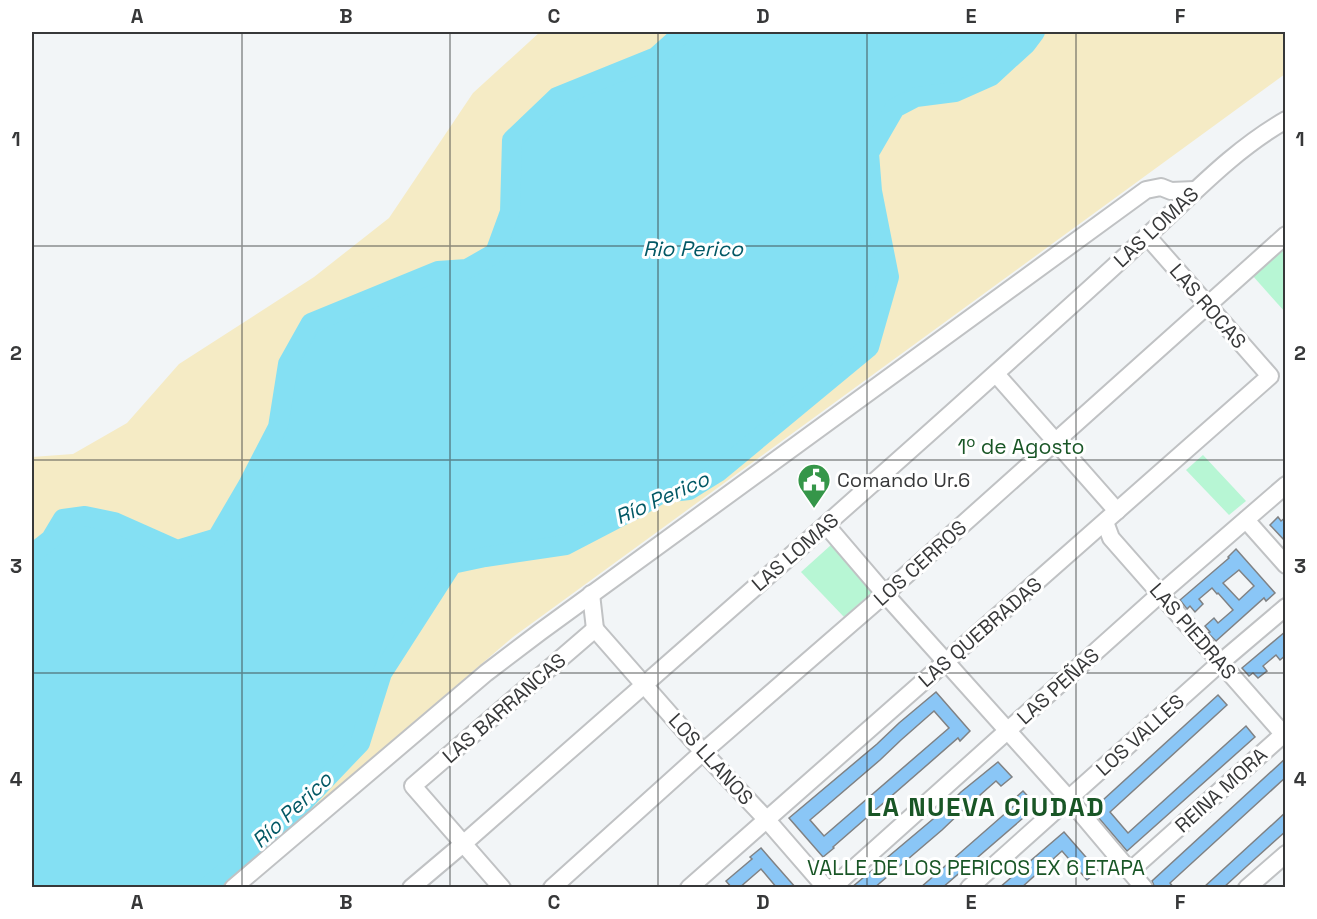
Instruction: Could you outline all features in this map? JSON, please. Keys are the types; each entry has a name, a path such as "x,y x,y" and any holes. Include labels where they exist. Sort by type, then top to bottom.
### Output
{"street":[{"name":"LAS LOMAS","path":"411,888 464,844 996,374 1195,190 1266,131 1286,120"},
{"path":"233,888 486,673 1146,190 1161,187 1171,191 1195,190"},
{"name":"LOS CERROS","path":"552,888 1286,235"},
{"name":"LAS ROCAS","path":"1147,236 1270,376"},
{"name":"LAS PIEDRAS","path":"996,374 1055,441 1111,517 1111,538 1285,734"},
{"name":"LAS QUEBRADAS","path":"689,888 1270,376"},
{"name":"LAS PEÑAS","path":"832,888 1160,594 1286,485"},
{"path":"1246,520 1286,564"},
{"path":"826,525 1069,799 1144,888"},
{"path":"591,594 596,629"},
{"name":"LOS VALLES","path":"969,888 1220,663 1286,607"},
{"name":"LOS LLANOS","path":"596,629 826,888"},
{"name":"LAS BARRANCAS","path":"464,844 413,786 596,629"},
{"name":"REINA MORA","path":"1130,871 1285,734"},
{"path":"464,844 502,888"},
{"path":"1247,888 1286,854"}],"green space":[{"path":"1285,244 1285,312 1252,275"},
{"path":"1203,455 1246,501 1229,515 1186,470"},
{"path":"831,545 872,592 844,617 801,572"}],"sand":[{"name":"Rio Perico","path":"540,32 1285,32 1285,74 513,637 222,887 32,887 32,457 73,454 127,423 179,364 314,277 389,218 473,93"}],"water":[{"name":"Rio Perico","path":"684,32 1035,32 1026,44 991,76 955,92 916,97 896,108 869,152 872,191 889,277 869,347 718,472 689,490 662,493 566,545 452,564 382,673 360,743 296,810 207,887 32,887 32,554 51,539 63,519 85,516 114,522 177,550 217,538 278,427 288,364 311,323 438,271 467,269 495,253 510,212 512,140 557,97 656,57"}],"building":[{"path":"1278,517 1281,521 1286,517 1286,542 1270,525"},
{"path":"1236,549 1275,593 1266,601 1264,598 1216,641 1205,626 1214,618 1218,623 1233,610 1212,588 1199,599 1203,604 1195,612 1190,606 1187,609 1180,600","holes":["1239,570 1254,586 1239,600 1223,583"]},
{"path":"1286,631 1286,655 1280,660 1276,655 1263,666 1267,671 1258,678 1253,673 1249,676 1242,668"},
{"path":"936,692 970,731 960,741 958,738 823,857 789,818","holes":["934,711 949,728 824,836 810,820"]},
{"path":"1218,695 1227,705 1110,812 1128,833 1246,726 1255,737 1127,851 1092,810"},
{"path":"1286,758 1286,777 1170,883 1174,888 1155,888 1152,881"},
{"path":"998,762 1012,777 1001,786 996,781 874,888 851,888 939,814 961,792"},
{"path":"1023,791 1037,806 942,888 920,888 1016,804 1013,800"},
{"path":"1286,812 1286,831 1223,888 1203,888"},
{"path":"1064,832 1098,871 1087,880 1062,851 1021,888 999,888"},
{"path":"761,848 796,888 777,888 761,869 739,888 732,888 726,881 752,859 750,857"}],"waterway":[{"name":"Río Perico","path":"32,554 51,539 63,519 85,516 114,522 177,550 217,538 278,427 288,364 311,323 438,271 467,269 495,253 510,212 512,140 557,97 656,57 684,32"},
{"name":"Río Perico","path":"207,888 296,810 360,743 382,673 452,564 566,545 662,493 689,490 718,472 869,347 889,277 872,191 869,153 895,108 916,97 955,92 991,76 1026,44 1035,32"}],"place":[{"name":"Comando Ur.6","path":"814,509"}],"district":[{"name":"1º de Agosto","path":"1021,447"},
{"name":"LA NUEVA CIUDAD","path":"986,807"},
{"name":"VALLE DE LOS PERICOS EX 6 ETAPA","path":"976,868"}]}
